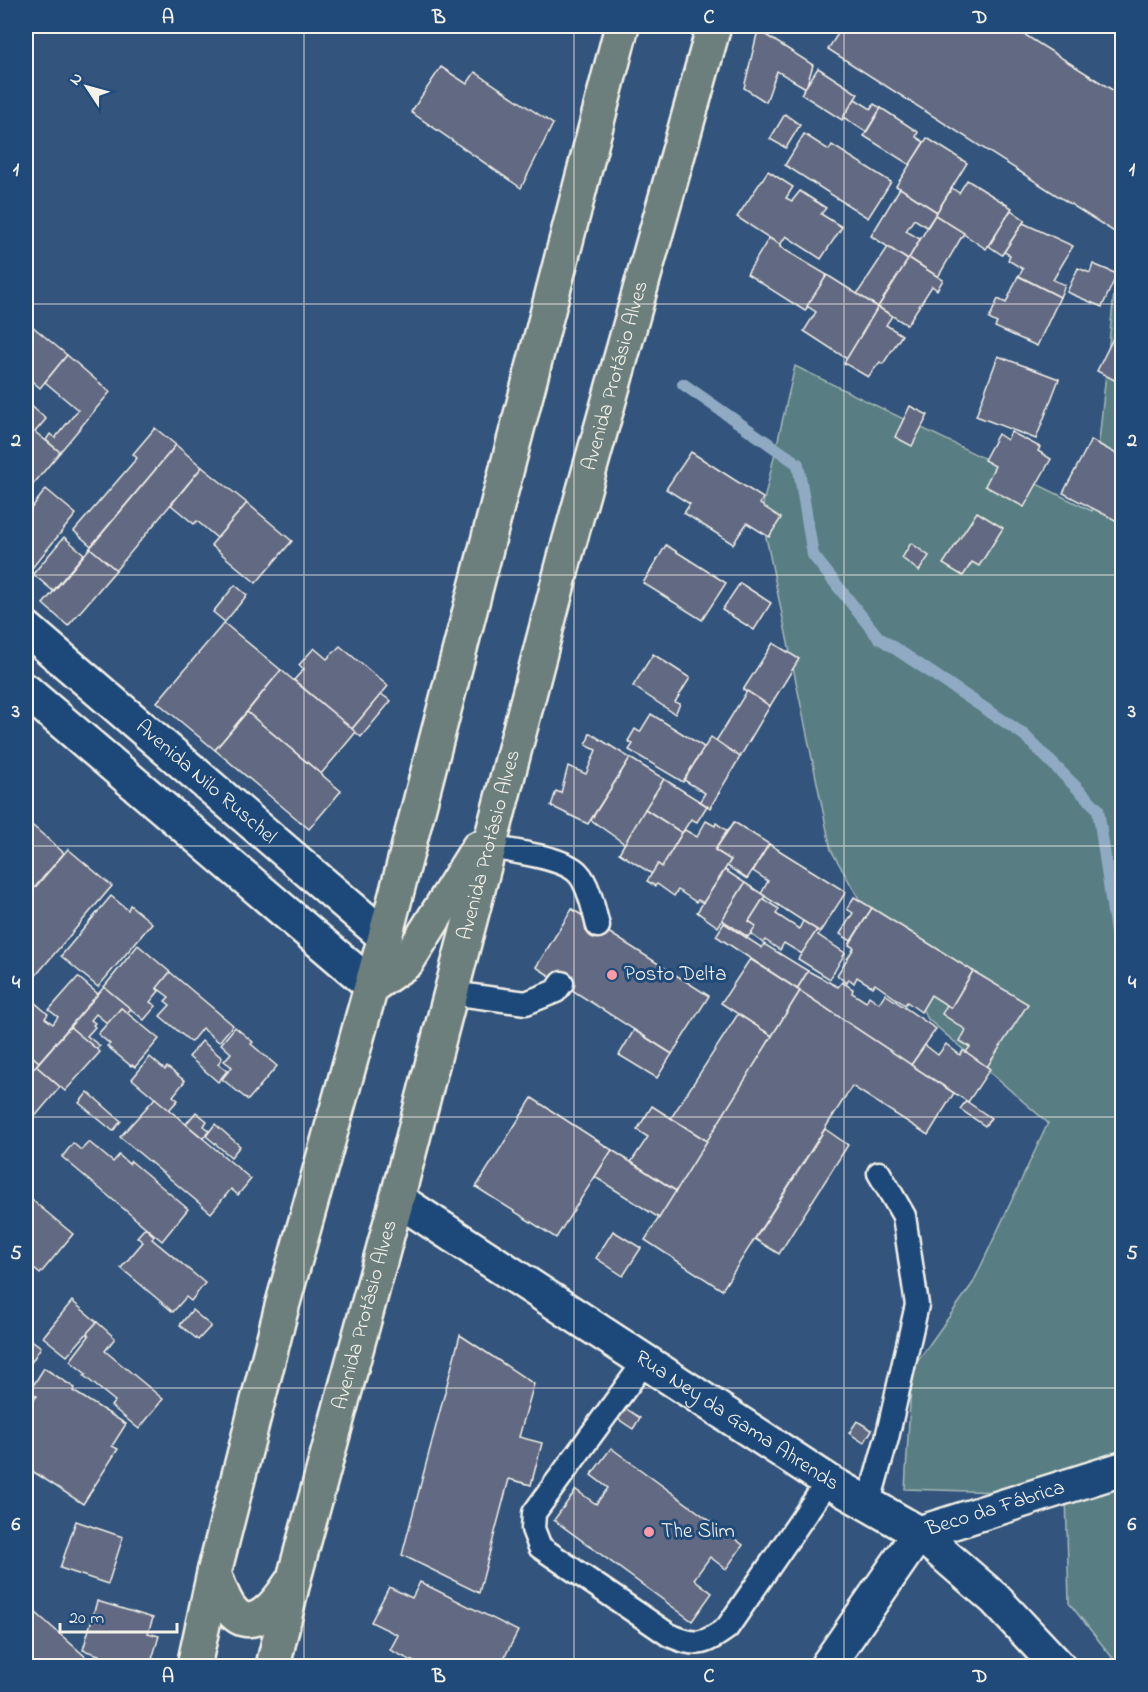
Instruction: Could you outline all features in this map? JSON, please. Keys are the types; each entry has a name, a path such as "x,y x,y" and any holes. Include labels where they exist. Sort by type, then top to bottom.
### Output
{"main road":[{"path":"194,1666 214,1573 281,1310 386,937 622,26"},
{"name":"Avenida Protásio Alves","path":"273,1666 294,1578 397,1199 564,561 714,26"},
{"path":"372,986 407,962 493,833"},
{"path":"214,1573 233,1612 245,1619 258,1618 268,1612 294,1578"}],"street":[{"name":"Avenida Nilo Ruschel","path":"27,634 386,937"},
{"path":"26,692 372,986"},
{"name":"Rua Ney da Gama Ahrends","path":"397,1199 828,1481 919,1533 995,1599 1058,1666"},
{"name":"Beco da Fábrica","path":"827,1666 919,1533 1122,1469"}],"lane":[{"path":"493,833 563,863 579,874 589,895 598,926"},
{"path":"451,993 526,1003 556,991 561,983"},
{"path":"868,1505 887,1438 917,1305 904,1216 879,1173"},
{"path":"646,1360 534,1512 533,1529 540,1547 669,1635 690,1644 710,1640 727,1628 828,1481"}],"green space":[{"path":"1119,244 1122,244 1122,1666 1119,1666 1069,1603 1066,1494 905,1489 912,1369 973,1283 1048,1123 928,1019 831,850 761,513 795,366 1092,511"}],"building":[{"path":"843,26 1011,26 1122,96 1122,237 828,49"},
{"path":"758,30 813,65 806,88 777,71 766,102 744,88"},
{"path":"441,67 467,84 475,72 553,124 521,188 411,112"},
{"path":"818,68 858,94 842,120 801,94"},
{"path":"855,99 871,109 874,104 881,108 866,132 843,117"},
{"path":"881,108 918,132 916,137 924,142 910,165 864,136"},
{"path":"785,114 800,125 786,148 770,139"},
{"path":"804,134 829,150 832,145 891,182 868,218 785,165"},
{"path":"927,138 967,163 937,212 896,186"},
{"path":"768,171 793,187 786,198 792,201 800,191 826,208 821,214 842,227 821,259 786,236 780,245 737,217"},
{"path":"967,180 1012,208 986,249 935,215 952,188 959,193"},
{"path":"900,188 937,212 927,227 914,219 906,231 920,239 908,260 871,236"},
{"path":"1011,210 1025,220 1002,255 989,246"},
{"path":"935,215 964,233 938,277 909,258"},
{"path":"1023,223 1073,246 1053,280 1065,285 1060,297 1019,276 1023,269 1008,260 1010,255 1004,252"},
{"path":"769,238 827,275 805,311 747,274"},
{"path":"888,247 908,260 878,307 857,294"},
{"path":"909,258 943,280 937,290 932,286 907,325 878,307"},
{"path":"1093,264 1117,274 1102,307 1067,292 1078,268 1090,273"},
{"path":"827,275 878,307 847,359 804,331 816,312 807,306"},
{"path":"1018,276 1060,297 1037,346 995,327 997,323 989,319 998,299 1006,303"},
{"path":"878,307 892,316 886,325 902,335 883,364 880,362 868,377 844,363"},
{"path":"1122,320 1122,384 1097,371"},
{"path":"26,321 67,355 40,388 26,376"},
{"path":"67,355 110,392 60,452 46,440 50,434 55,438 78,410 45,382"},
{"path":"998,356 1059,379 1036,439 976,416"},
{"path":"27,402 46,419 35,432 60,452 26,493 26,404"},
{"path":"910,406 928,415 912,446 895,437"},
{"path":"155,428 176,445 91,546 74,531 137,458 133,454"},
{"path":"1011,432 1040,447 1038,451 1051,459 1024,507 985,486 995,466 984,460 998,434 1007,440"},
{"path":"1091,440 1122,457 1121,523 1063,493"},
{"path":"176,445 202,467 116,570 90,548"},
{"path":"691,452 763,498 760,504 781,518 769,537 747,523 733,544 684,513 690,504 666,489"},
{"path":"202,467 247,503 217,538 197,521 194,524 171,505"},
{"path":"46,489 76,514 32,568 30,566 27,570 26,515"},
{"path":"247,503 292,541 256,583 211,545"},
{"path":"977,512 1003,528 979,566 972,562 963,576 943,564"},
{"path":"64,537 84,554 53,591 33,574"},
{"path":"911,543 929,556 919,571 902,558"},
{"path":"666,545 726,583 702,620 643,583"},
{"path":"90,548 116,570 68,626 43,604"},
{"path":"740,583 771,603 754,630 722,610"},
{"path":"235,585 247,595 225,622 213,612"},
{"path":"224,623 281,670 215,750 157,702"},
{"path":"773,643 799,659 770,706 743,690"},
{"path":"340,646 388,686 352,729 294,680 304,669 299,665 314,648 327,659"},
{"path":"653,654 690,678 675,702 680,704 675,714 633,686"},
{"path":"281,670 356,732 321,774 247,712"},
{"path":"747,691 770,706 740,757 716,741"},
{"path":"381,694 391,701 361,737 352,729"},
{"path":"247,712 341,791 309,829 215,750"},
{"path":"651,714 704,747 683,782 629,750 633,744 628,741 635,729 640,732"},
{"path":"590,733 630,758 588,824 551,806 556,791 561,793 568,766 586,774 596,750 586,745"},
{"path":"711,737 740,757 710,808 700,801 705,793 684,780"},
{"path":"630,758 664,779 625,844 591,820"},
{"path":"664,779 707,806 697,822 691,819 682,833 645,809"},
{"path":"645,809 682,833 662,867 658,864 652,874 619,853"},
{"path":"26,820 64,853 26,898"},
{"path":"706,821 715,826 716,823 727,831 715,850 731,860 703,903 698,900 696,902 678,890 674,896 657,884 655,886 647,881 658,864 662,867 682,833 685,830 697,837"},
{"path":"734,822 769,844 747,879 727,866 731,860 715,850"},
{"path":"769,844 846,892 820,932 761,894 768,881 753,871"},
{"path":"68,849 112,886 26,987 26,898"},
{"path":"725,870 745,883 718,927 697,912"},
{"path":"745,883 765,896 749,921 756,926 748,937 722,920"},
{"path":"111,896 128,910 130,905 152,923 98,987 61,956"},
{"path":"854,897 872,908 851,941 840,934 853,913 847,909"},
{"path":"763,899 779,909 776,914 799,929 803,921 817,930 802,954 784,943 780,950 765,940 763,943 751,934 756,926 749,921"},
{"path":"872,908 973,971 951,1008 931,995 921,1012 907,1002 905,1005 875,984 873,987 857,977 854,983 849,979 847,983 837,975 854,948 849,945"},
{"name":"Posto Delta","path":"572,909 709,996 672,1054 536,967"},
{"path":"724,923 762,948 764,944 808,971 797,989 716,936"},
{"path":"817,930 820,932 818,935 845,953 830,979 798,959"},
{"path":"138,945 170,972 150,1002 156,1006 144,1020 104,987"},
{"path":"750,959 800,991 772,1036 721,1003"},
{"path":"808,971 838,987 842,982 853,989 852,993 866,1002 869,996 879,1003 885,994 936,1029 911,1065 797,989"},
{"path":"973,971 1028,1004 987,1067 966,1052 970,1047 960,1041 966,1030 942,1014 947,1005 951,1008"},
{"path":"170,972 233,1025 219,1042 202,1028 191,1042 160,1016 170,1005 165,1001 169,997 157,988"},
{"path":"78,977 98,994 39,1062 26,1051 26,995 48,1014 45,1018 53,1024 58,1017 49,1010"},
{"path":"104,987 131,1009 127,1013 121,1008 108,1024 96,1014 91,1020 95,1023 93,1025 95,1027 87,1036 100,1046 96,1049 70,1027"},
{"path":"800,991 954,1093 928,1135 852,1086 722,1290 645,1240"},
{"path":"121,1008 159,1039 135,1067 107,1046 110,1044 98,1034"},
{"path":"738,1014 772,1036 707,1141 671,1118"},
{"path":"70,1027 100,1052 65,1091 36,1066"},
{"path":"235,1027 277,1066 248,1100 222,1079 232,1067 224,1061 231,1053 221,1044"},
{"path":"634,1030 672,1054 657,1078 619,1055"},
{"path":"202,1041 222,1058 218,1064 227,1071 218,1082 189,1057"},
{"path":"946,1044 960,1055 963,1051 966,1052 990,1069 968,1102 911,1065 925,1045 938,1055"},
{"path":"26,1051 39,1062 26,1078"},
{"path":"150,1057 165,1070 167,1067 185,1081 173,1096 178,1100 169,1110 132,1079"},
{"path":"36,1066 60,1087 26,1127 26,1078"},
{"path":"88,1092 121,1121 113,1131 79,1103"},
{"path":"155,1098 251,1179 238,1195 231,1189 211,1213 120,1137"},
{"path":"532,1098 612,1150 556,1238 476,1187"},
{"path":"966,1101 991,1118 985,1126 960,1109"},
{"path":"652,1106 707,1141 676,1191 631,1162 648,1137 637,1130"},
{"path":"196,1112 207,1121 204,1126 209,1131 203,1138 186,1124"},
{"path":"215,1124 240,1146 231,1157 206,1136"},
{"path":"825,1129 848,1145 779,1254 755,1239"},
{"path":"89,1142 113,1162 119,1155 129,1164 131,1161 188,1209 162,1241 62,1157 73,1143 81,1150"},
{"path":"612,1150 676,1191 659,1218 595,1177"},
{"path":"26,1195 73,1234 40,1274 26,1262"},
{"path":"145,1228 154,1236 152,1239 205,1283 191,1301 186,1297 173,1312 121,1268 143,1242 137,1237"},
{"path":"613,1231 641,1248 623,1276 596,1258"},
{"path":"72,1301 97,1322 67,1356 43,1337"},
{"path":"192,1310 211,1326 198,1340 180,1325"},
{"path":"97,1322 115,1338 105,1351 163,1399 139,1429 111,1406 115,1401 84,1376 86,1374 70,1361 89,1336 87,1333"},
{"path":"460,1335 534,1384 519,1437 542,1443 531,1485 509,1479 479,1593 402,1555"},
{"path":"26,1336 41,1347 26,1371"},
{"path":"44,1368 75,1388 73,1391 126,1424 112,1446 118,1449 83,1504 26,1467 26,1396 33,1401 37,1396 29,1392"},
{"path":"625,1408 640,1418 633,1429 618,1419"},
{"path":"857,1421 872,1430 864,1443 849,1433"},
{"name":"The Slim","path":"611,1448 743,1545 726,1569 710,1557 694,1579 712,1593 692,1621 554,1520 576,1490 596,1504 608,1488 591,1475"},
{"path":"76,1521 123,1537 108,1584 60,1568"},
{"path":"420,1582 518,1631 500,1666 422,1666 390,1650 398,1635 371,1622 389,1587 412,1598"},
{"path":"97,1601 153,1618 148,1633 159,1636 150,1666 131,1663 130,1666 97,1666 99,1655 83,1650"},
{"path":"26,1604 96,1666 26,1666"}],"waterway":[{"path":"683,384 798,464 813,555 878,637 1023,734 1098,809 1122,974"}],"place":[{"name":"Posto Delta","path":"612,975"},
{"name":"The Slim","path":"649,1532"}]}
